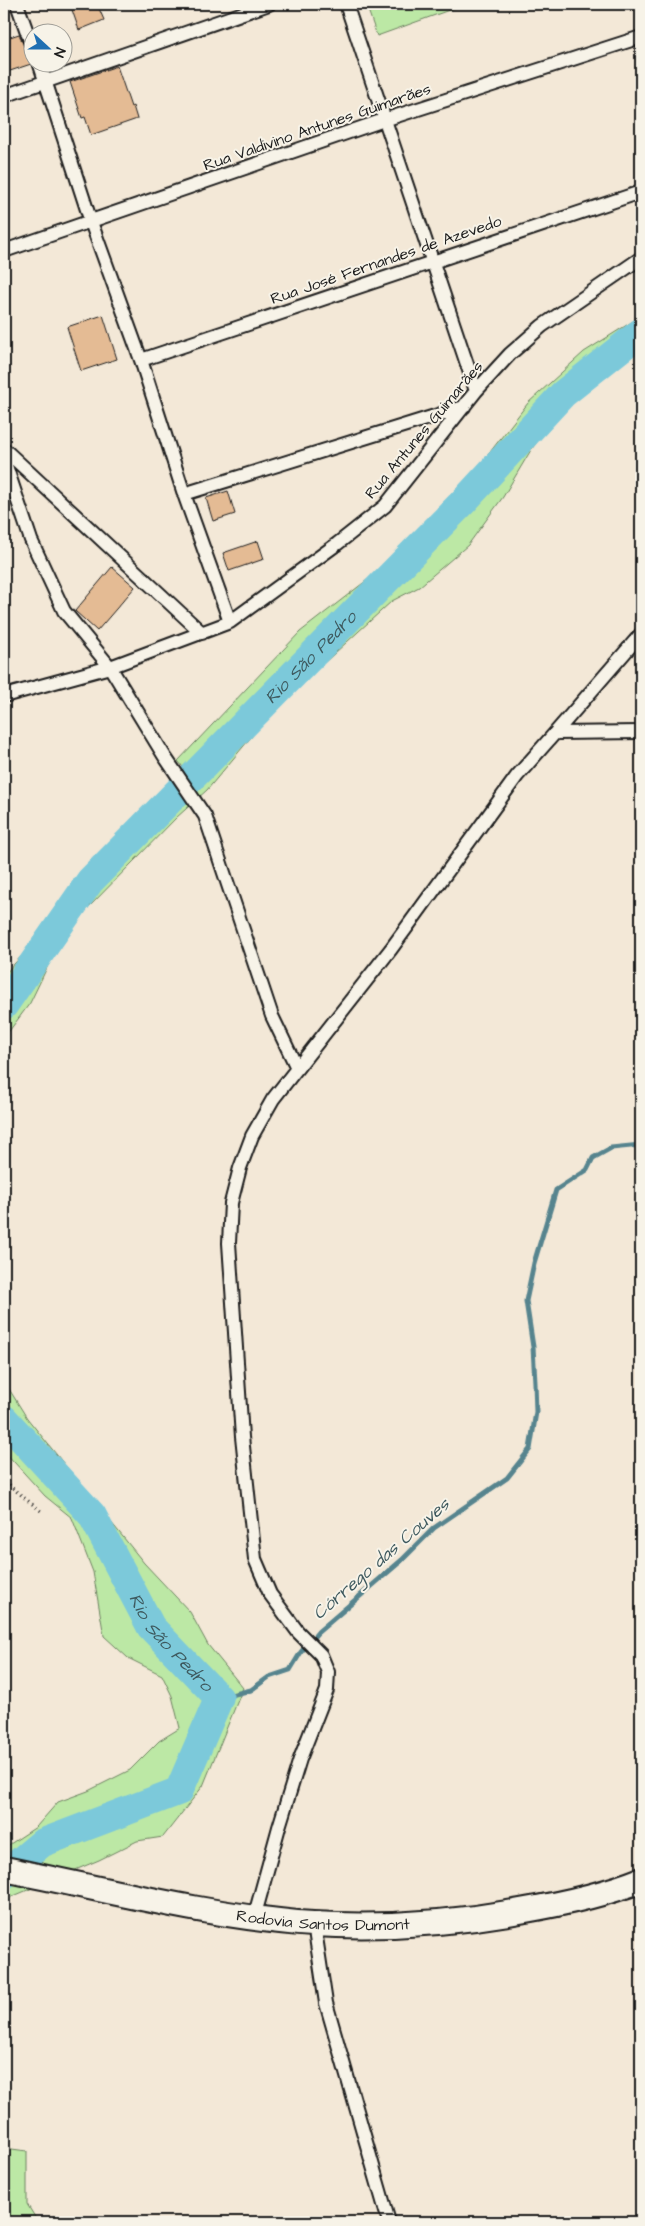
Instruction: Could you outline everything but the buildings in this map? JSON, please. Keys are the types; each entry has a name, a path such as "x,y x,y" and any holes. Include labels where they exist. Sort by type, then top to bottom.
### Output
{"highway":[{"name":"Rodovia Santos Dumont","path":"4,1869 254,1918 314,1924 396,1925 477,1918 554,1905 641,1880"}],"street":[{"path":"17,4 23,22"},
{"path":"4,96 269,4"},
{"path":"346,4 476,392"},
{"name":"Rua Valdivino Antunes Guimarães","path":"4,251 384,120 641,38"},
{"path":"43,72 91,222 141,360 184,494 230,622"},
{"name":"Rua José Fernandes de Azevedo","path":"141,360 641,192"},
{"name":"Rua Antunes Guimarães","path":"4,696 110,667 230,622 385,506 476,392 510,354 542,326 641,258"},
{"path":"184,494 464,407"},
{"path":"4,449 202,633"},
{"path":"4,460 31,540 64,611 110,667 205,816 272,1016 297,1068"},
{"path":"254,1918 295,1776 327,1690 328,1672 321,1655 298,1632 270,1594 255,1560 242,1437 229,1243 231,1203 240,1168 252,1136 274,1099 297,1068 391,949 517,776 641,634"},
{"path":"554,733 641,732"},
{"path":"314,1924 326,2003 389,2222"}],"path":[{"path":"4,1476 11,1487 41,1511"}],"green space":[{"path":"366,4 466,4 377,36"},
{"path":"641,316 641,348 617,368 578,387 531,450 503,497 468,545 419,587 392,601 279,704 207,790 176,818 88,908 55,951 30,1003 4,1038 4,975 90,881 192,778 178,761 300,632 416,542 480,465 528,403 584,352"},
{"path":"4,1381 27,1418 144,1563 190,1612 208,1645 243,1688 203,1786 163,1837 137,1841 99,1860 4,1900 4,1848 36,1827 58,1802 88,1791 130,1770 159,1741 180,1728 172,1696 162,1675 128,1658 104,1636 93,1572 72,1518 45,1496 4,1451"},
{"path":"4,2148 27,2151 27,2204 38,2222 4,2222"}],"waterway":[{"name":"Rio São Pedro","path":"4,1005 90,881 465,500 563,394 641,332"},
{"name":"Córrego das Couves","path":"219,1698 251,1690 269,1677 290,1670 301,1652 318,1632 402,1560 434,1528 507,1478 530,1449 536,1412 533,1347 526,1301 534,1263 556,1190 587,1170 593,1158 611,1148 641,1145"},
{"name":"Rio São Pedro","path":"4,1419 92,1515 151,1627 219,1698 179,1791 42,1843 4,1875"}]}
